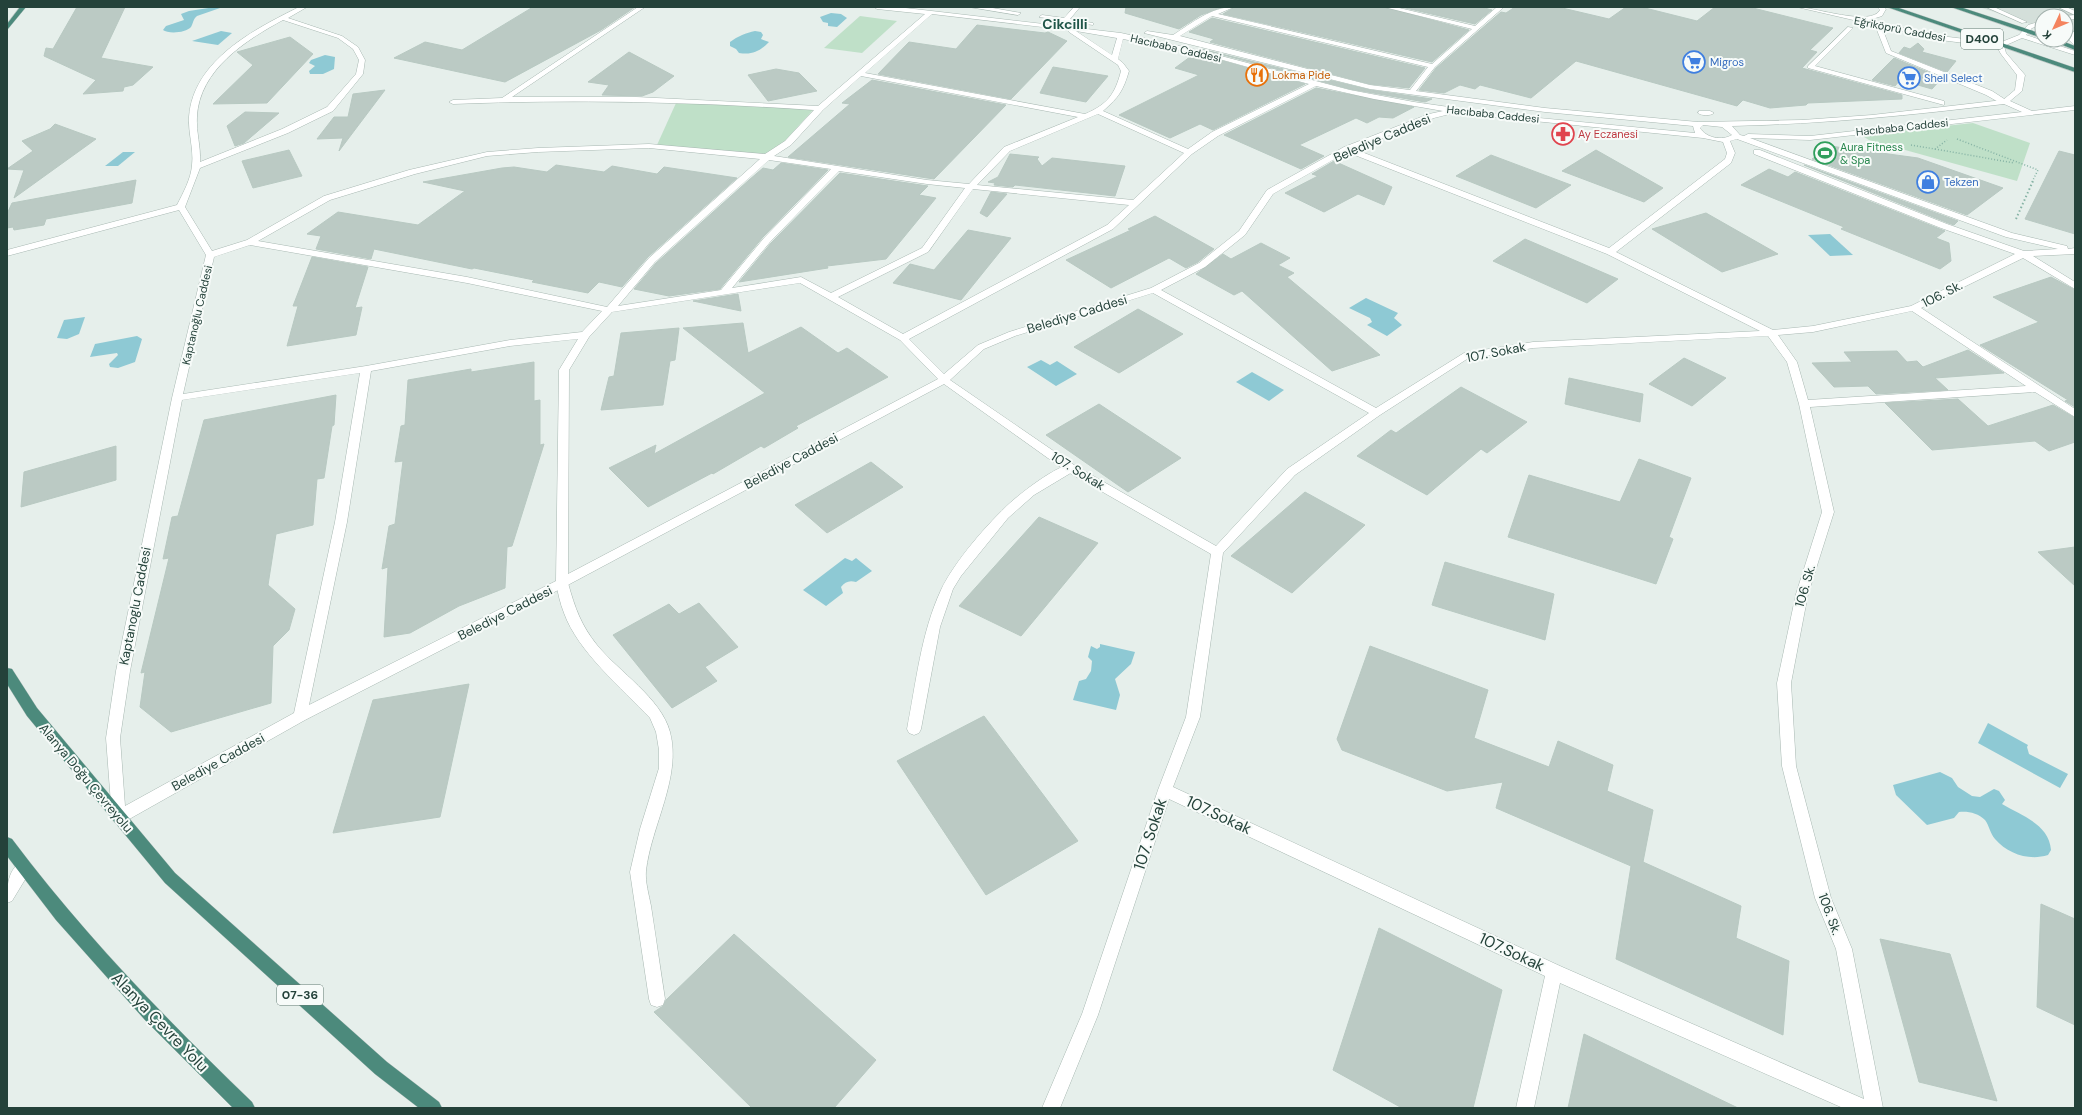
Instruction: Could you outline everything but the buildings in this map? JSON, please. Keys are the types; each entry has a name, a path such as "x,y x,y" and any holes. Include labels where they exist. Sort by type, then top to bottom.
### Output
{"highway":[{"path":"7,28 23,7"},
{"name":"D400","path":"1890,7 2075,70"},
{"name":"D400","path":"1954,7 2023,33 2034,35"},
{"name":"Alanya Doğu Çevreyolu","path":"7,673 32,712 170,878 381,1068 432,1108"},
{"path":"7,844 24,868"},
{"name":"Alanya Çevre Yolu","path":"24,868 77,934 192,1057 246,1108"}],"street":[{"path":"7,253 181,206 196,167 193,109 202,84 226,54 253,34 304,7"},
{"path":"505,99 642,7"},
{"name":"Hacıbaba Caddesi","path":"877,7 1028,22 1121,36 1183,48 1373,97 1454,110 1704,136 1726,140 1944,226 2023,254"},
{"path":"972,7 1027,14"},
{"path":"1066,20 1077,7"},
{"path":"1174,37 1211,14 1231,7"},
{"path":"1386,7 1476,28"},
{"path":"1411,93 1433,66 1501,7"},
{"name":"Eğriköprü Caddesi","path":"1800,7 1940,38 2000,45"},
{"path":"1857,20 1876,18 1881,14 1883,9 1880,7"},
{"path":"1989,7 2024,22"},
{"path":"2061,7 2075,13"},
{"path":"657,999 638,872 647,829 666,768 666,750 663,732 656,715 593,649 580,631 570,612 562,583 564,370 585,335 609,310 652,260 767,157 788,143 820,108 931,12"},
{"path":"1211,14 1433,66"},
{"path":"1035,16 1174,37 1370,87 1545,110 1699,124 1802,122 1872,117 2005,102 2018,91 2021,75 2003,53 2000,45 2023,33 2034,24"},
{"path":"196,167 285,131 330,109 359,74 362,60 356,48 340,37 282,18"},
{"path":"832,297 925,250 970,187 1008,149 1098,111 1114,98 1120,89 1125,71 1115,59 1068,29 1066,20"},
{"path":"1878,25 1888,52 1989,93 2030,113"},
{"path":"1850,28 1810,67 1941,102"},
{"path":"2075,32 2071,39 2075,44"},
{"path":"2023,33 2075,53"},
{"path":"1115,59 1121,36"},
{"path":"860,74 1085,116"},
{"path":"903,338 1110,227 1189,152 1221,130 1316,83"},
{"path":"453,102 505,99 719,102 820,108"},
{"name":"Hacıbaba Caddesi","path":"1736,136 1810,138 2072,108"},
{"name":"Belediye Caddesi","path":"119,817 300,716 562,583 944,380 981,347 1012,334 1154,290 1202,265 1242,233 1270,192 1347,150 1432,116 1454,110"},
{"path":"1098,111 1189,152"},
{"path":"1702,113 1710,113"},
{"path":"1699,124 1696,127 1696,130 1704,136"},
{"path":"1719,124 1731,128 1736,136"},
{"path":"1610,252 1728,161 1731,156 1726,140 1736,136 2009,235 2075,251"},
{"path":"210,255 250,242 326,198 412,172 487,154 649,146 767,157 970,187 1136,203"},
{"path":"1347,150 1610,252 1771,332"},
{"path":"724,292 767,240 837,168"},
{"name":"Kaptanoğlu Caddesi","path":"178,398 210,255 181,206"},
{"path":"2009,235 2023,254 2075,286"},
{"path":"250,242 467,280 609,310"},
{"path":"2023,254 2075,251"},
{"name":"106. Sk.","path":"1771,332 1813,329 1914,308 2023,254"},
{"name":"107. Sokak","path":"609,310 801,280 903,338 944,380 1070,468 1217,552"},
{"path":"1154,290 1376,413"},
{"path":"1914,308 2075,414"},
{"name":"106. Sk.","path":"1771,332 1792,362 1804,404 1828,512 1802,594 1784,683 1789,766 1823,898 1844,950 1874,1108"},
{"name":"107. Sokak","path":"1051,1108 1090,1015 1165,790 1193,717 1217,552 1291,472 1376,413 1464,356 1533,345 1771,332"},
{"path":"178,398 366,369 510,343 585,335"},
{"path":"300,716 341,522 366,369"},
{"path":"1804,404 2036,389"},
{"name":"Kaptanoglu Caddesi","path":"119,817 113,738 122,671 178,398"},
{"path":"914,729 938,610 949,583 1004,515 1030,492 1070,468"},
{"name":"107.Sokak","path":"1165,790 1554,972 1863,1108"},
{"path":"7,896 24,868"},
{"path":"1525,1108 1554,972"}],"path":[{"path":"1935,149 1952,137 2038,170 2009,235"},
{"path":"1908,144 2020,164"}],"shaded area":[{"path":"1979,7 2075,7 2075,39 2074,8 2034,8 2034,25"}],"green space":[{"path":"860,16 897,21 862,53 824,48"},
{"path":"676,103 716,103 813,110 784,142 765,154 657,145"},
{"path":"1973,123 2030,143 2017,181 1869,140 1861,135"}],"water":[{"path":"223,7 197,16 191,27 185,31 173,32 163,30 166,26 184,20 181,14 189,11"},
{"path":"831,13 841,14 847,18 837,27 828,26 828,23 823,22 820,17"},
{"path":"221,31 232,33 218,45 192,41"},
{"path":"755,31 761,32 763,35 761,39 769,42 759,50 748,54 739,53 736,49 730,46 730,42 736,38"},
{"path":"325,55 335,57 334,69 323,74 310,74 309,71 315,66 309,63 311,60"},
{"path":"123,152 135,152 118,166 105,166"},
{"path":"1830,234 1853,255 1830,256 1808,235"},
{"path":"1366,298 1398,313 1394,318 1402,325 1387,336 1367,325 1372,322 1370,318 1349,308"},
{"path":"85,317 79,334 67,339 57,338 64,320"},
{"path":"137,336 142,339 135,362 118,368 110,367 109,364 118,355 117,353 90,357 95,344"},
{"path":"1041,360 1050,365 1057,361 1077,374 1056,386 1027,367"},
{"path":"1252,372 1284,390 1269,401 1236,382"},
{"path":"845,558 852,561 856,558 872,571 856,582 849,581 844,584 841,587 843,593 826,606 803,590"},
{"path":"1100,644 1135,652 1131,664 1115,679 1120,695 1116,710 1073,700 1079,681 1086,679 1091,671 1092,661 1088,657 1091,646 1097,649 1100,647"},
{"path":"1988,723 2028,745 2027,747 2029,754 2068,774 2060,788 1978,743"},
{"path":"1940,772 1952,778 1958,787 1972,796 1980,797 1994,789 1999,791 2005,800 2002,804 2026,817 2040,827 2049,841 2051,850 2048,855 2041,857 2026,857 2006,849 1995,839 1985,820 1973,813 1959,812 1954,818 1927,825 1896,795 1893,785"}],"place":[{"name":"Migros","path":"1694,62"},
{"name":"Lokma Pide","path":"1257,75"},
{"name":"Shell Select","path":"1909,78"},
{"name":"Ay Eczanesi","path":"1563,134"},
{"name":"Aura Fitness & Spa","path":"1825,153"},
{"name":"Tekzen","path":"1928,182"}],"district":[{"name":"Cikcilli","path":"1065,24"}]}
